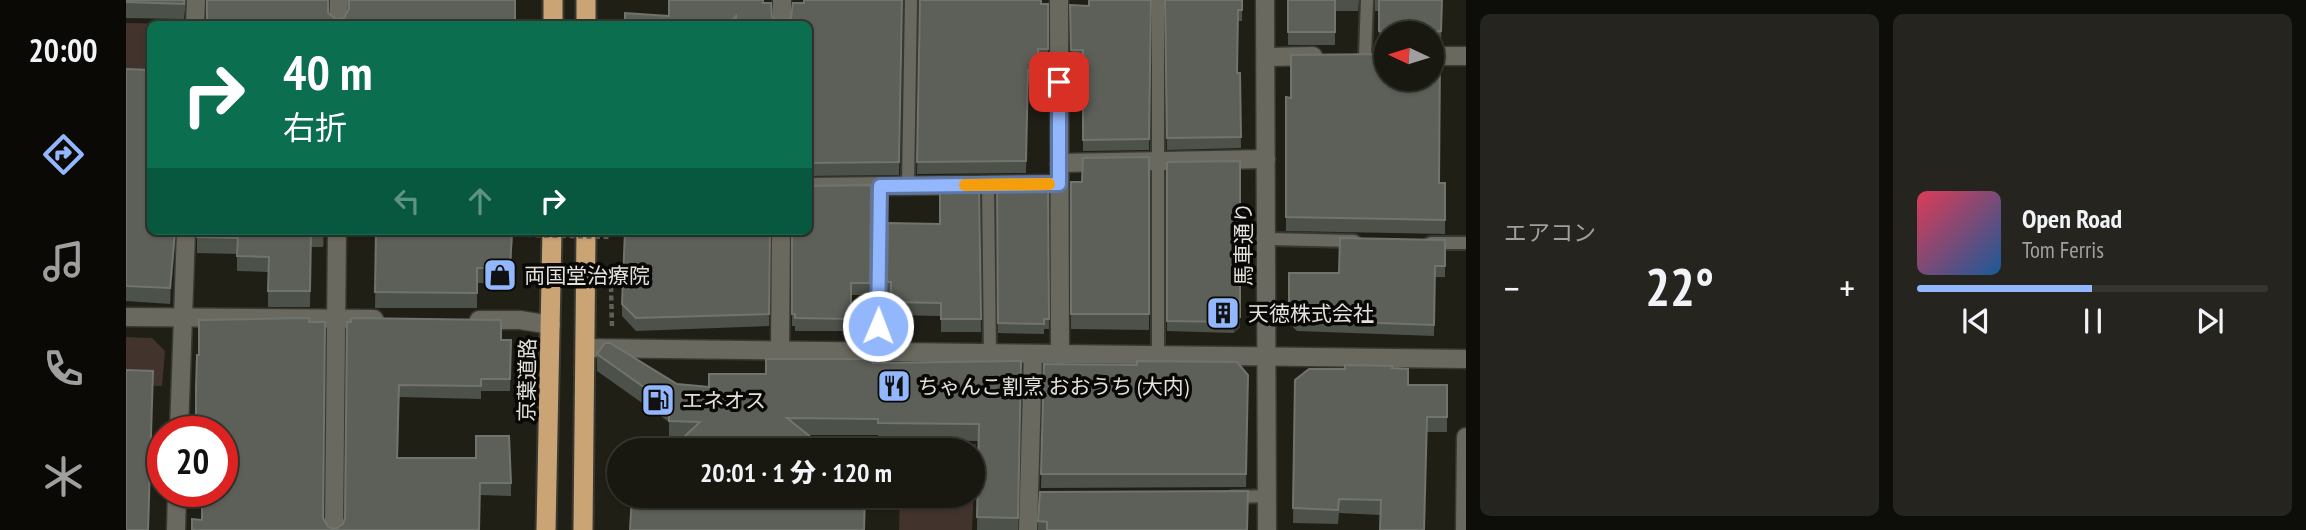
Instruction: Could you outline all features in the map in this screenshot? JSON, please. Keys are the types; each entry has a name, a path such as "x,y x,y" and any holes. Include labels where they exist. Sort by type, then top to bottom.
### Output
{"highway":[{"path":"553,0 553,21"},
{"path":"586,0 586,21"},
{"name":"京葉道路","path":"546,530 552,235"},
{"path":"583,530 586,235"}],"street":[{"path":"195,21 196,0"},
{"path":"338,21 339,0"},
{"path":"782,0 782,21"},
{"path":"1059,0 1060,355"},
{"name":"馬車通り","path":"1265,0 1267,530"},
{"path":"1266,57 1328,56"},
{"path":"1359,56 1374,56"},
{"path":"1444,56 1466,56"},
{"path":"1059,163 1266,159"},
{"path":"812,187 1059,184"},
{"path":"180,416 186,235"},
{"path":"334,530 337,235"},
{"path":"780,351 781,235"},
{"path":"126,317 389,319"},
{"path":"468,320 520,320 551,325"},
{"path":"585,348 1466,359"},
{"path":"1028,530 1035,497 1033,354"},
{"path":"1465,530 1466,437"},
{"path":"176,530 177,507"}],"lane":[{"path":"908,186 911,0"},
{"path":"1158,0 1158,356"},
{"path":"1359,56 1367,0"},
{"path":"988,185 990,355"},
{"path":"878,353 880,186"},
{"path":"1266,239 1373,241"},
{"path":"1413,242 1466,243"},
{"path":"1214,497 1267,496"}],"path":[{"path":"527,235 611,237"},
{"path":"611,290 613,349"}],"shaded area":[{"path":"126,23 147,23 147,69 126,69"},
{"path":"126,337 152,338 165,351 162,386 126,385"},
{"path":"900,508 973,508 972,530 899,530"}],"building":[{"path":"184,0 184,4 126,2"},
{"path":"207,0 328,0 328,13 337,20 344,18 349,9 349,0 515,0 515,21 207,21"},
{"path":"669,0 763,0 763,3 771,3 772,17 778,21 736,21 736,16 731,21 625,21 625,13 669,16"},
{"path":"804,0 902,0 899,162 812,163 812,21 785,21 791,18 793,3 804,3"},
{"path":"920,0 1041,0 1041,4 1048,4 1048,49 1038,49 1038,70 1028,70 1026,161 917,162"},
{"path":"1089,0 1151,0 1149,139 1083,140 1083,50 1071,50 1070,5 1089,6"},
{"path":"1165,0 1242,0 1242,10 1238,10 1237,73 1240,73 1241,137 1167,138"},
{"path":"1288,0 1335,0 1335,32 1288,32"},
{"path":"1379,0 1442,0 1441,21 1379,21"},
{"path":"1374,54 1374,91 1440,91 1439,183 1445,183 1445,220 1286,217 1286,97 1291,98 1291,55"},
{"path":"126,69 147,70 147,235 175,235 170,288 126,286"},
{"path":"1149,157 1149,314 1071,314 1071,182 1082,182 1083,158"},
{"path":"1240,161 1240,317 1234,322 1167,321 1167,162"},
{"path":"979,183 981,319 941,319 941,303 891,302 891,282 887,282 888,223 940,224 940,184"},
{"path":"871,185 870,283 851,283 851,319 795,318 795,314 792,314 792,235 812,235 812,186"},
{"path":"997,186 1048,187 1049,319 1044,319 1044,324 998,323"},
{"path":"311,235 310,291 268,291 269,257 237,256 238,238 197,237"},
{"path":"376,235 512,235 510,268 477,268 477,293 375,292"},
{"path":"625,235 770,235 769,314 636,318 622,304"},
{"path":"1340,238 1445,240 1445,266 1435,266 1434,325 1297,320 1289,312 1289,273 1339,273"},
{"path":"309,318 309,322 325,322 323,518 328,527 335,529 343,524 345,518 347,322 351,322 351,318 501,320 501,340 511,340 510,379 481,379 481,386 399,385 397,458 476,458 476,436 509,436 511,483 480,483 479,530 192,530 192,519 202,520 202,507 238,507 238,416 196,416 199,320"},
{"path":"605,343 610,343 677,384 709,387 709,374 766,374 766,359 873,359 873,363 1021,361 1018,518 977,517 977,508 985,508 985,438 979,438 979,424 878,423 878,419 787,418 812,438 683,438 700,422 669,421 669,405 597,354"},
{"path":"1137,361 1237,362 1248,375 1246,474 1041,474 1044,364 1137,365"},
{"path":"1345,365 1393,366 1392,368 1408,369 1408,385 1447,385 1447,417 1427,417 1424,530 1380,530 1381,500 1339,499 1338,510 1293,508 1295,380 1309,369 1345,369"},
{"path":"126,370 153,371 152,416 147,416 148,530 126,530"},
{"path":"1248,491 1247,530 1047,530 1047,522 1038,521 1040,492"},
{"path":"631,508 865,508 864,530 630,530"}],"slow traffic":[{"path":"965,185 1049,184"}],"place":[{"name":"両国堂治療院","path":"500,275"},
{"name":"天徳株式会社","path":"1223,313"},
{"name":"ちゃんこ割烹 おおうち (大内)","path":"894,386"},
{"name":"エネオス","path":"658,400"}],"route":[{"path":"878,326 880,186 1059,184 1059,82"}]}
